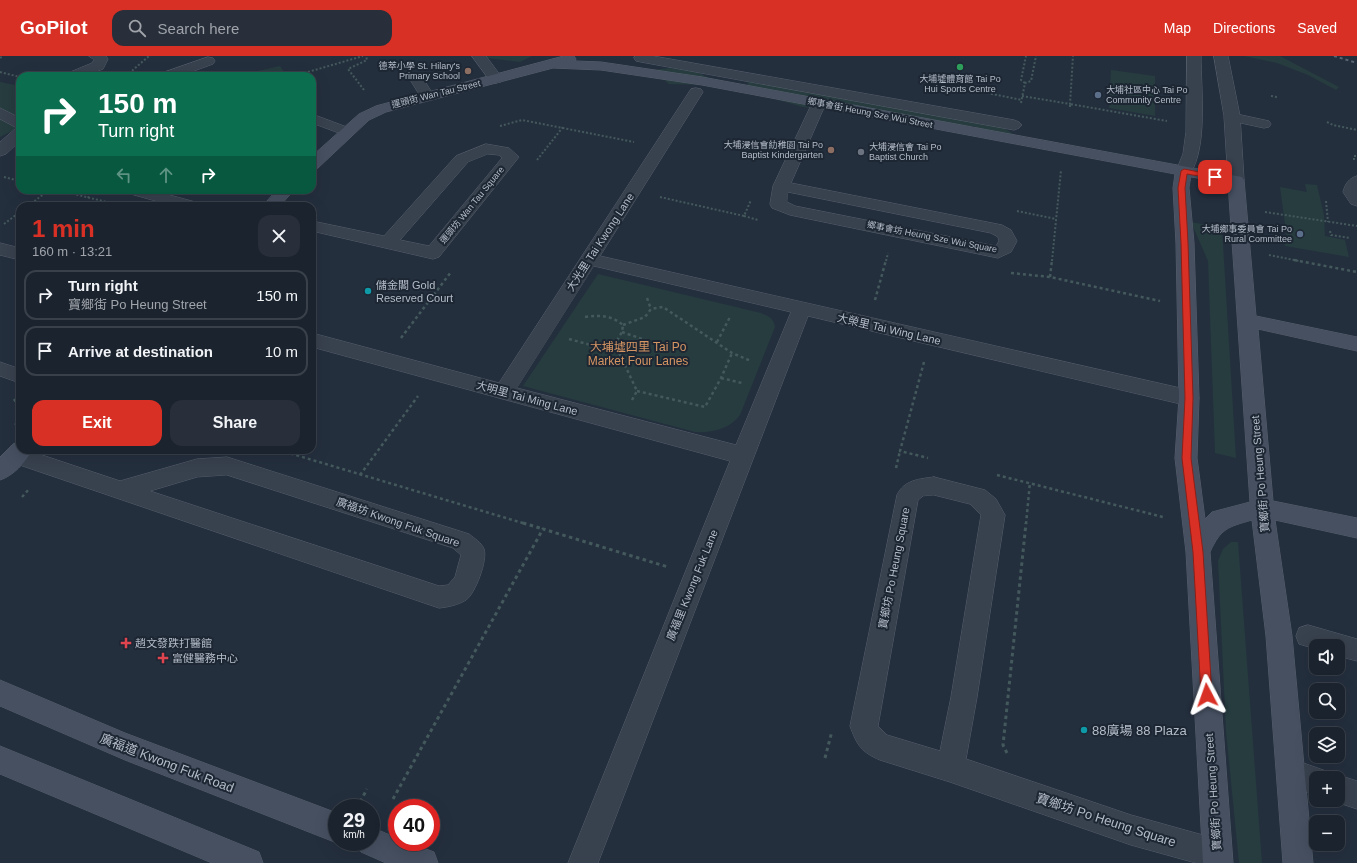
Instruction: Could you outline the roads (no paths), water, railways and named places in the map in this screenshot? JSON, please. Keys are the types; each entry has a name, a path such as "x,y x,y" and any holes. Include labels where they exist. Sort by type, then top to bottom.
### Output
{"main road":[{"name":"運頭街 Wan Tau Street","path":"318,153 364,117 381,109 555,64 577,56"},
{"path":"617,56 618,59 631,71"},
{"name":"鄉事會街 Heung Sze Wui Street","path":"555,64 601,66 702,81 1184,171"},
{"path":"1184,171 1236,180"},
{"name":"寶鄉街 Po Heung Street","path":"1184,171 1181,188 1185,243 1189,398 1186,458 1198,552 1217,859"},
{"name":"寶鄉街 Po Heung Street","path":"1236,180 1262,508 1279,636 1304,777 1298,863"},
{"path":"275,202 282,194"},
{"path":"1246,320 1357,344"},
{"path":"0,471 18,454"},
{"path":"1198,552 1206,534 1220,519 1262,508 1357,528"},
{"name":"廣福道 Kwong Fuk Road","path":"0,692 132,750 328,825"},
{"path":"0,760 248,863"},
{"path":"380,846 423,863"}],"street":[{"name":"寶鄉街 Po Heung Street","path":"1184,171 1191,154 1194,132 1194,56"},
{"name":"寶鄉街 Po Heung Street","path":"1221,56 1232,117 1236,180"},
{"path":"641,58 1014,125"},
{"name":"大光里 Tai Kwong Lane","path":"504,392 696,92"},
{"name":"鄉事會坊 Heung Sze Wui Square","path":"781,186 996,230 1004,234 1008,241 1005,248 998,252 790,210 778,204 781,186 819,103"},
{"path":"0,113 16,122"},
{"path":"0,151 16,136"},
{"name":"運頭坊 Wan Tau Square","path":"316,227 433,253 511,158 504,151 486,149 462,158 388,242"},
{"path":"0,249 16,253"},
{"name":"大榮里 Tai Wing Lane","path":"589,259 1189,398"},
{"name":"廣福里 Kwong Fuk Lane","path":"583,863 802,308"},
{"name":"大明里 Tai Ming Lane","path":"316,341 743,456"},
{"name":"廣福坊 Kwong Fuk Square","path":"22,454 120,490 439,597 451,596 460,590 474,559 473,551 461,541 227,466 197,468 120,490"},
{"name":"寶鄉坊 Po Heung Square","path":"950,768 964,697 993,515 988,506 977,497 934,486 918,488 908,495 864,726 868,737 880,746 950,768 1217,859"},
{"path":"1345,791 1357,795"}],"lane":[{"path":"83,72 98,66 101,59 96,56"},
{"path":"479,56 496,79"},
{"path":"178,72 208,61"},
{"path":"416,78 427,96"},
{"path":"1232,117 1264,124"},
{"path":"316,120 346,132"},
{"path":"1357,181 1352,186 1351,192 1357,201"},
{"path":"147,194 178,202"},
{"path":"0,369 16,375"},
{"path":"1308,636 1357,650"}],"railway":[{"path":"1334,56 1357,63"}],"place":[{"name":"大埔墟體育館 Tai Po Hui Sports Centre","path":"960,67"},
{"name":"德萃小學 St. Hilary's Primary School","path":"468,71"},
{"name":"大埔社區中心 Tai Po Community Centre","path":"1098,95"},
{"name":"大埔浸信會糼稚園 Tai Po Baptist Kindergarten","path":"831,150"},
{"name":"大埔浸信會 Tai Po Baptist Church","path":"861,152"},
{"name":"大埔鄉事委員會 Tai Po Rural Committee","path":"1300,234"},
{"name":"儲金閣 Gold Reserved Court","path":"368,291"},
{"name":"趙文發跌打醫館","path":"126,643"},
{"name":"富健醫務中心","path":"163,658"},
{"name":"88廣場 88 Plaza","path":"1084,730"}],"district":[{"name":"大埔墟四里 Tai Po Market Four Lanes","path":"638,354"}]}
